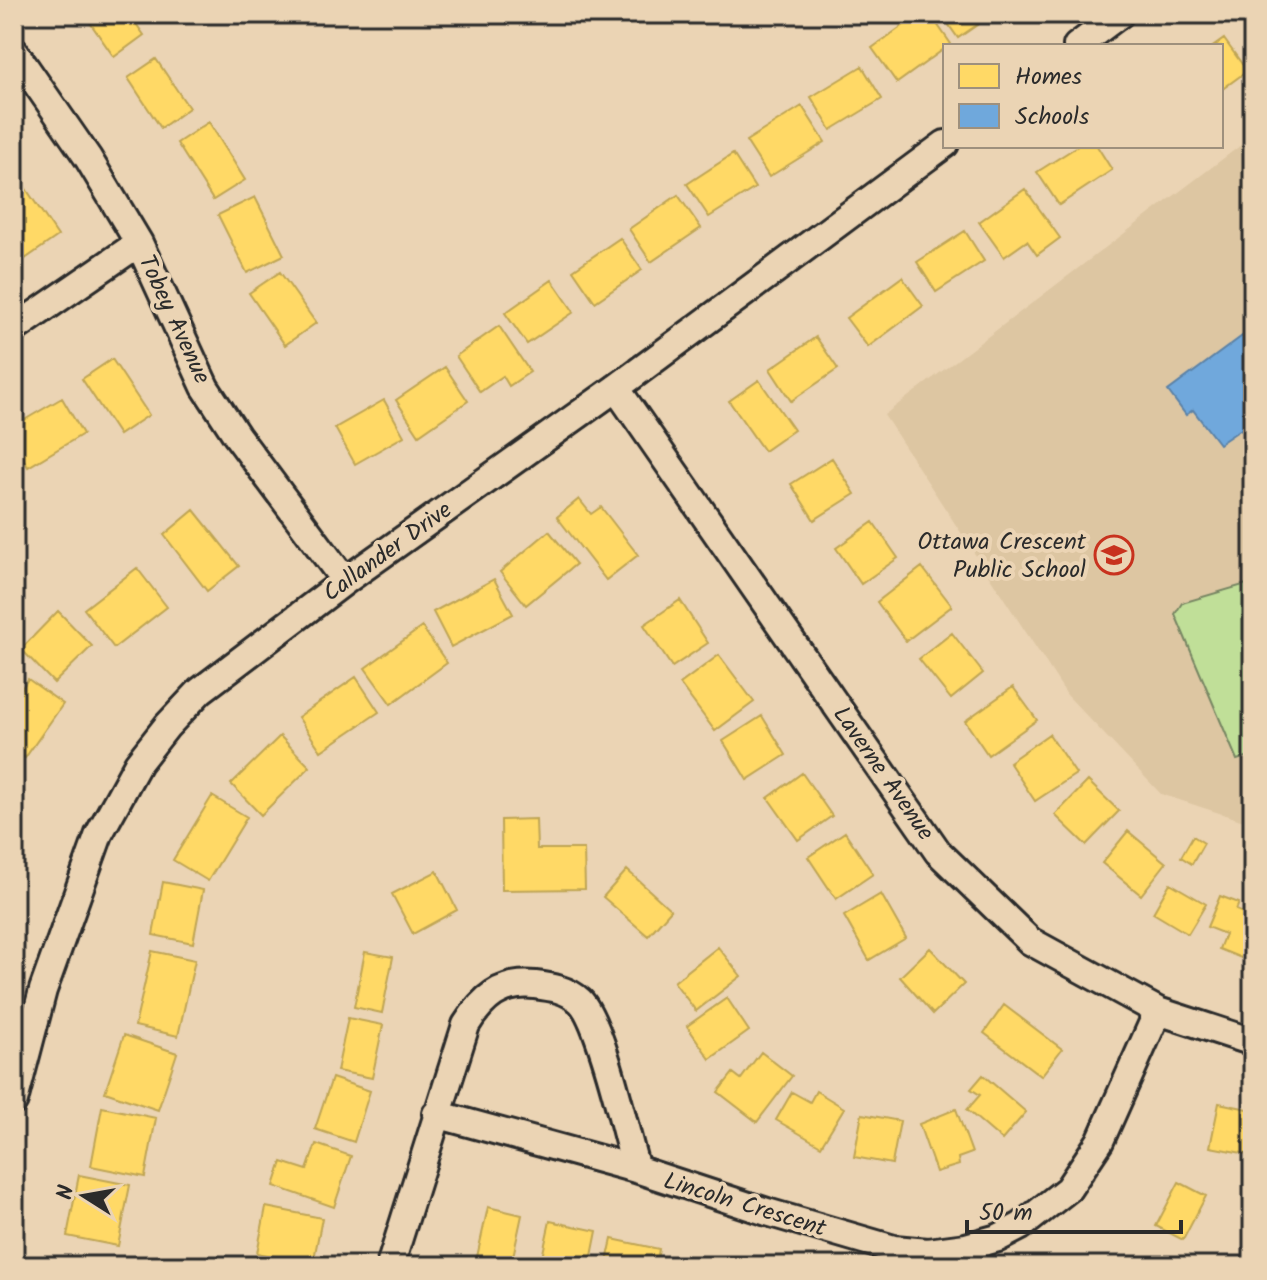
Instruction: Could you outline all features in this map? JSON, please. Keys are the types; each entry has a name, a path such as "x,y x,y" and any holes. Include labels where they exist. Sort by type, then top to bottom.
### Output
{"street":[{"path":"1080,44 1120,14"},
{"name":"Tobey Avenue","path":"14,51 88,158 139,243 205,387 237,436 345,581"},
{"name":"Callander Drive","path":"14,1101 43,990 99,834 138,763 200,691 345,581 616,388 943,145"},
{"path":"14,329 139,243"},
{"name":"Laverne Avenue","path":"616,388 938,852 1030,941 1158,1011 1253,1042"},
{"name":"Lincoln Crescent","path":"390,1266 466,1025 481,1002 502,988 527,984 551,987 569,993 582,1003 595,1025 636,1169"},
{"name":"Lincoln Crescent","path":"436,1114 636,1169 894,1249 928,1252 966,1247 998,1238 1036,1216 1074,1180 1100,1141 1158,1011"}],"shaded area":[{"name":"Ottawa Crescent Public School","path":"1253,136 1253,824 1161,794 1067,695 884,415"}],"green space":[{"path":"1253,582 1253,755 1237,760 1175,614 1182,603"}],"building: Homes":[{"path":"84,14 129,14 144,35 114,57"},
{"path":"919,14 930,14 951,44 943,44 943,50 897,83 872,48"},
{"path":"941,14 993,14 958,38"},
{"path":"1224,39 1247,71 1223,89 1223,44 1217,44"},
{"path":"156,59 189,108 161,128 128,78"},
{"path":"862,66 882,99 831,130 811,97"},
{"path":"802,106 825,142 769,177 746,141"},
{"path":"209,122 245,180 213,200 177,143"},
{"path":"1075,148 1098,148 1112,170 1059,205 1037,172"},
{"path":"733,154 755,188 709,217 687,184"},
{"path":"18,177 58,236 25,259 14,242 14,179"},
{"path":"1025,189 1060,238 1037,255 1027,241 1004,257 979,222"},
{"path":"678,195 701,228 651,262 629,229"},
{"path":"255,197 284,255 247,273 218,215"},
{"path":"965,231 984,261 936,292 917,262"},
{"path":"620,238 642,270 595,302 573,270"},
{"path":"280,272 316,323 285,345 249,293"},
{"path":"902,277 923,306 868,347 846,318"},
{"path":"552,280 574,312 527,344 505,313"},
{"path":"499,326 530,372 509,386 503,376 480,392 456,356"},
{"path":"816,337 838,369 791,401 770,369"},
{"path":"112,359 149,415 119,435 82,379"},
{"path":"445,367 468,401 419,435 396,400"},
{"path":"759,380 794,430 764,451 729,401"},
{"path":"62,398 83,434 28,467 14,442 14,426"},
{"path":"384,400 404,436 355,464 335,428"},
{"path":"832,458 855,494 814,520 791,484"},
{"path":"579,499 591,514 601,507 638,555 606,580 557,517"},
{"path":"194,510 239,566 207,591 164,535"},
{"path":"873,522 898,558 861,584 836,548"},
{"path":"549,531 576,564 526,605 500,572"},
{"path":"922,567 952,606 906,641 877,602"},
{"path":"137,568 167,607 114,648 84,609"},
{"path":"494,579 513,614 451,647 433,612"},
{"path":"680,600 708,643 672,667 644,625"},
{"path":"58,611 92,646 54,683 21,649"},
{"path":"422,627 447,663 391,704 365,668"},
{"path":"952,633 983,673 951,699 919,659"},
{"path":"719,655 754,702 715,731 680,684"},
{"path":"356,677 379,712 321,751 298,717"},
{"path":"28,679 63,704 25,758 14,750 14,700"},
{"path":"1013,687 1037,720 988,755 965,721"},
{"path":"762,716 786,755 747,780 723,741"},
{"path":"1049,734 1076,774 1035,801 1009,762"},
{"path":"280,736 310,767 261,815 231,784"},
{"path":"802,773 832,816 798,840 768,798"},
{"path":"1088,781 1119,811 1086,845 1055,815"},
{"path":"212,796 247,817 208,881 173,860"},
{"path":"536,819 537,849 584,849 585,889 502,890 501,820"},
{"path":"1128,831 1166,863 1141,895 1102,863"},
{"path":"845,832 873,874 836,899 808,857"},
{"path":"1193,836 1204,843 1192,864 1181,857"},
{"path":"627,870 671,910 648,936 603,897"},
{"path":"437,871 457,910 413,934 392,894"},
{"path":"163,882 203,890 193,943 153,935"},
{"path":"1170,883 1206,904 1188,934 1153,913"},
{"path":"881,894 906,938 869,960 844,916"},
{"path":"1220,896 1239,903 1236,910 1253,917 1251,962 1219,949 1225,934 1207,927"},
{"path":"718,947 741,976 696,1011 674,982"},
{"path":"930,948 964,984 933,1014 900,977"},
{"path":"152,951 195,960 178,1036 135,1026"},
{"path":"365,952 393,957 382,1013 354,1007"},
{"path":"727,998 749,1031 710,1059 687,1026"},
{"path":"1004,1005 1062,1049 1041,1076 984,1033"},
{"path":"348,1018 383,1025 372,1078 337,1071"},
{"path":"124,1035 177,1053 158,1110 105,1092"},
{"path":"761,1052 792,1076 757,1122 718,1092 733,1073 741,1079"},
{"path":"983,1075 1026,1112 1002,1140 967,1110 980,1095 971,1089"},
{"path":"332,1078 370,1091 354,1142 315,1129"},
{"path":"816,1091 844,1108 821,1146 776,1120 792,1092 810,1102"},
{"path":"1219,1103 1253,1110 1253,1155 1210,1147"},
{"path":"102,1107 156,1118 145,1177 91,1166"},
{"path":"956,1109 972,1153 958,1158 959,1165 936,1172 919,1124"},
{"path":"862,1114 900,1121 892,1164 854,1157"},
{"path":"316,1144 351,1156 334,1207 274,1186 282,1162 307,1170"},
{"path":"79,1175 130,1185 118,1246 67,1236"},
{"path":"1179,1182 1206,1196 1183,1240 1156,1226"},
{"path":"266,1207 322,1218 313,1264 257,1253"},
{"path":"488,1207 522,1215 511,1266 475,1266"},
{"path":"550,1221 597,1231 590,1266 541,1262"},
{"path":"612,1239 659,1249 656,1266 606,1266"},
{"path":"673,1260 705,1266 672,1266"}],"building: Schools":[{"path":"1253,328 1253,421 1219,444 1193,410 1186,415 1168,391"}],"place":[{"name":"Ottawa Crescent Public School","path":"1114,555"}]}
